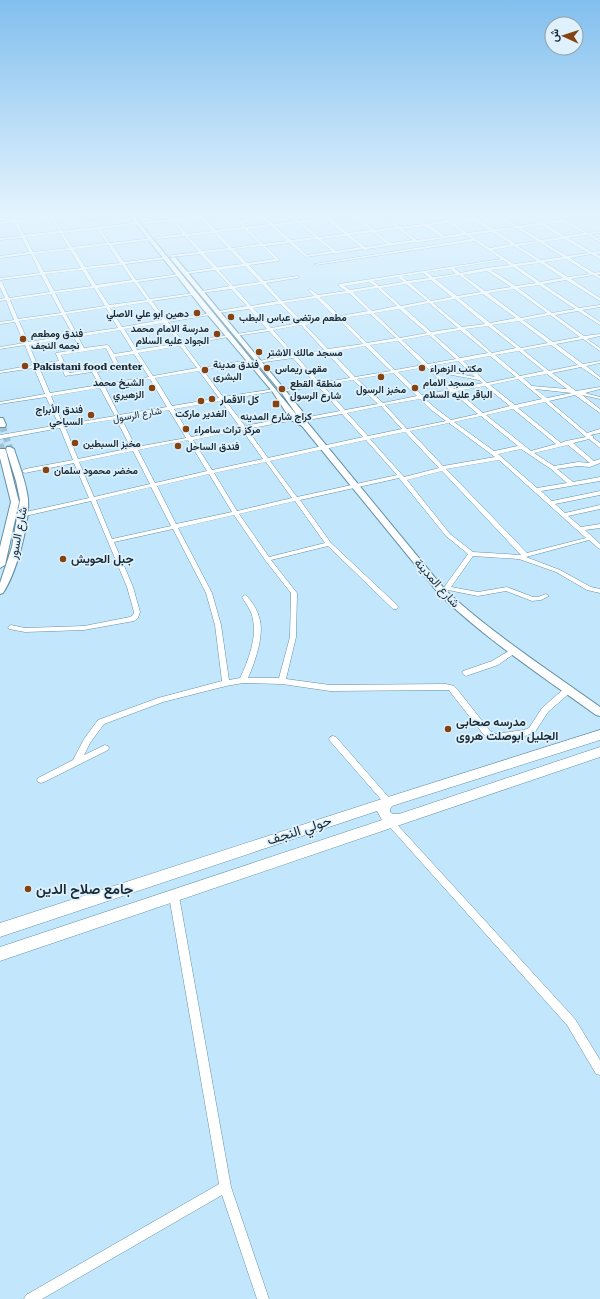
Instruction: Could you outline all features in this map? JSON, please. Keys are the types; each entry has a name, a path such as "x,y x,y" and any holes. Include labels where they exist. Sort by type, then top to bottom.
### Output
{"main road":[{"name":"شارع المدينة","path":"179,277 458,608 514,651 600,712"},
{"name":"شارع المدينة","path":"189,277 283,391 302,416 300,421"},
{"name":"شارع السور","path":"0,565 15,502 6,450 24,496 22,515 10,569 6,583 0,591"},
{"name":"حولي النجف","path":"0,930 355,812 600,735"},
{"path":"0,954 600,752"},
{"path":"388,802 383,807 384,814 394,821"},
{"path":"355,812 364,813 370,818 371,825 366,830"}],"street":[{"path":"0,278 12,277"},
{"path":"44,277 83,350"},
{"path":"88,277 236,513 267,559 294,593 293,637 282,681"},
{"path":"132,277 151,300 329,544 395,606"},
{"path":"0,300 166,277"},
{"path":"224,277 402,477 448,535 471,554 522,556 591,538"},
{"path":"258,277 353,378 407,431 522,556 558,571 589,589 600,591"},
{"path":"202,292 297,277"},
{"path":"394,277 340,285 350,292 453,390 522,447 553,468 572,484"},
{"path":"399,277 532,387 600,446"},
{"path":"430,277 548,372 578,393 600,411"},
{"path":"219,312 446,277"},
{"path":"463,277 600,379"},
{"path":"498,277 600,350"},
{"path":"531,277 600,324"},
{"path":"237,335 575,277"},
{"path":"566,278 600,300"},
{"path":"370,280 428,334 514,408 559,444"},
{"path":"0,282 130,587 137,612 136,616 132,619 84,628 25,630 11,627"},
{"path":"310,290 432,408 452,421 494,453 600,547"},
{"path":"0,322 193,294"},
{"path":"259,362 600,306"},
{"path":"0,348 210,314"},
{"path":"283,391 600,335"},
{"path":"112,356 228,336"},
{"path":"107,346 112,356 118,367 67,375 58,354 107,346"},
{"path":"0,403 249,361"},
{"path":"0,372 61,362"},
{"path":"25,471 190,440 244,428 300,421 600,362"},
{"path":"94,370 211,599 218,625 226,683"},
{"path":"431,370 480,379"},
{"path":"532,387 578,393 600,398"},
{"path":"12,517 324,447 407,431 600,388"},
{"name":"شارع الرسول","path":"0,437 274,390"},
{"path":"530,453 600,432"},
{"path":"568,442 593,463"},
{"path":"494,453 522,447"},
{"path":"110,541 355,486 500,458"},
{"path":"553,468 578,464 590,465 600,461"},
{"path":"537,490 600,479"},
{"path":"550,503 600,493"},
{"path":"564,515 600,507"},
{"path":"580,529 600,526"},
{"path":"267,559 329,544"},
{"path":"471,554 445,591 478,594 507,589 532,599 539,599 546,596"},
{"path":"243,680 249,667 253,652 258,621 244,597"},
{"path":"466,673 495,663 514,651"},
{"path":"76,762 86,741 100,722 161,700 243,680 282,681 330,688 446,686 454,691 488,733 491,736 496,737 525,733 532,730 545,710 569,689"},
{"path":"333,739 388,802"},
{"path":"41,780 106,748"},
{"path":"394,821 571,1022 600,1070"},
{"path":"174,896 224,1187 263,1299"},
{"path":"30,1299 224,1187"}],"tunnel":[{"path":"2,425 10,449"},
{"path":"0,444 2,451"}],"place":[{"name":"دهين ابو علي الاصلي","path":"197,313"},
{"name":"مطعم مرتضى عباس البطب","path":"231,317"},
{"name":"مدرسة الامام محمد الجواد عليه السلام","path":"217,334"},
{"name":"فندق ومطعم نجمه النجف","path":"23,339"},
{"name":"مسجد مالك الاشتر","path":"259,352"},
{"name":"Pakistani food center","path":"25,366"},
{"name":"مقهى ريماس","path":"267,368"},
{"name":"مكتب الزهراء","path":"422,368"},
{"name":"فندق مدينة البشرى","path":"205,370"},
{"name":"مخبز الرسول","path":"381,377"},
{"name":"الشيخ محمد الزهيري","path":"152,388"},
{"name":"مسجد الامام الباقر عليه السلام","path":"415,388"},
{"name":"منطقة القطع شارع الرسول","path":"282,389"},
{"name":"كل الاقمار","path":"212,399"},
{"name":"الغدير ماركت","path":"201,401"},
{"name":"كراج شارع المدينه","path":"276,404"},
{"name":"فندق الأبراج السياحي","path":"91,415"},
{"name":"مركز تراث سامراء","path":"186,429"},
{"name":"مخبز السبطين","path":"75,443"},
{"name":"فندق الساحل","path":"178,446"},
{"name":"مخضر محمود سلمان","path":"46,470"},
{"name":"جبل الحويش","path":"63,559"},
{"name":"مدرسه صحابی الجلیل ابوصلت هروی","path":"448,729"},
{"name":"جامع صلاح الدين","path":"28,889"}]}
